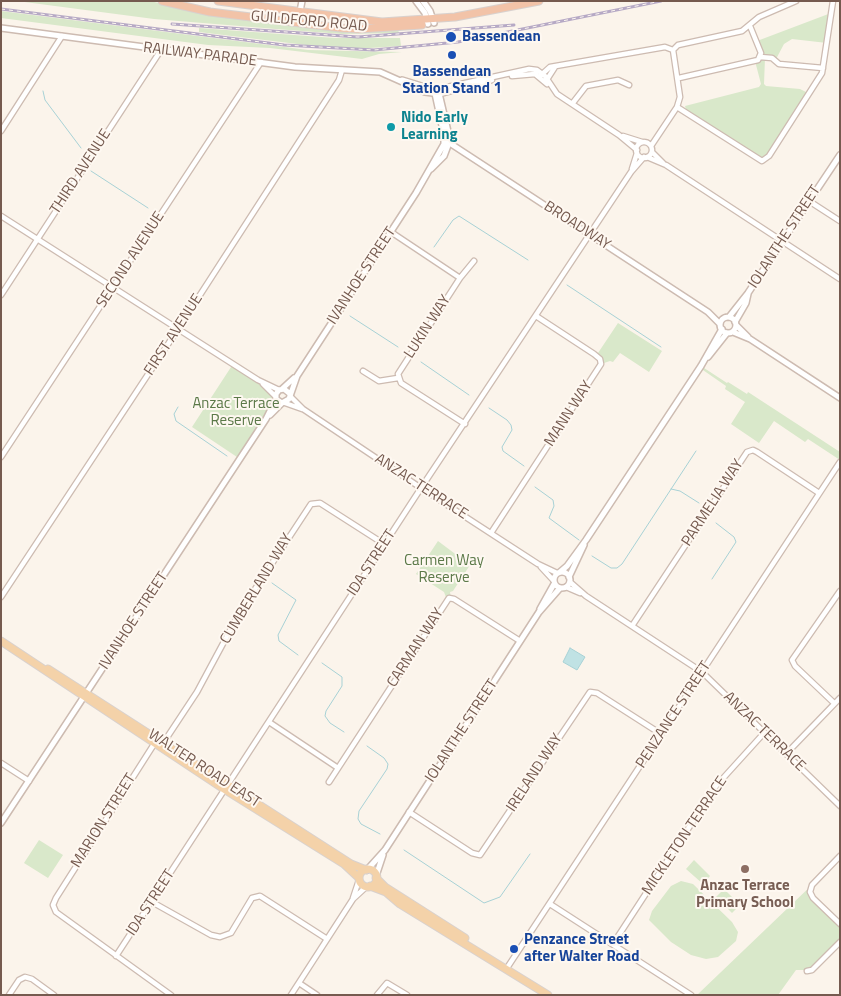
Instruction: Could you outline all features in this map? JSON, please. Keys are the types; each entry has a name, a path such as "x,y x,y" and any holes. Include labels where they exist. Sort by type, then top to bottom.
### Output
{"highway":[{"name":"GUILDFORD ROAD","path":"162,1 210,12 359,29 452,20 455,17 503,5 539,1"},
{"name":"GUILDFORD ROAD","path":"218,1 382,22 430,22"}],"main road":[{"name":"WALTER ROAD EAST","path":"1,641 43,667 55,678 86,695 226,786 351,864 366,870 376,877"},
{"name":"WALTER ROAD EAST","path":"226,786 344,864 368,886"},
{"path":"359,879 366,870"},
{"path":"368,886 375,884 376,877"},
{"path":"376,877 385,887 464,937 474,948"},
{"path":"368,886 383,891 397,902 548,995"}],"street":[{"path":"298,22 302,1"},
{"path":"416,1 430,22"},
{"path":"423,1 430,22"},
{"path":"796,1 762,15 742,31 678,45 674,50 680,97 677,107 651,146 652,152 666,165 840,279"},
{"path":"677,107 762,161 769,156 810,94 823,68 833,1"},
{"path":"750,26 761,53 760,57"},
{"name":"RAILWAY PARADE","path":"1,28 261,62 380,72 421,90 437,91"},
{"path":"1,131 62,36"},
{"path":"447,141 450,133 437,91 523,74 541,74 547,68 665,47 674,50"},
{"name":"THIRD AVENUE","path":"1,295 161,50"},
{"path":"679,78 755,61 760,57 772,58 779,64 823,68"},
{"name":"SECOND AVENUE","path":"1,457 261,62"},
{"path":"547,82 555,67"},
{"name":"FIRST AVENUE","path":"1,597 178,329 339,80 342,70"},
{"path":"541,74 557,94 619,135 637,152 666,165"},
{"path":"572,104 586,86 618,80 629,85"},
{"path":"619,135 651,146"},
{"path":"637,152 638,145 657,135"},
{"name":"IVANHOE STREET","path":"266,419 284,403 297,376 391,232 447,141"},
{"name":"BROADWAY","path":"447,141 708,312 721,326 730,332"},
{"name":"IDA STREET","path":"116,956 384,544 590,234 630,172 637,152"},
{"path":"646,157 652,152"},
{"name":"IOLANTHE STREET","path":"721,326 748,293 840,155"},
{"name":"IDA STREET","path":"630,172 646,157"},
{"path":"809,201 840,221"},
{"path":"1,216 258,380 289,395"},
{"path":"391,232 460,278"},
{"name":"LUKIN WAY","path":"398,378 399,372 460,278 474,261"},
{"name":"IOLANTHE STREET","path":"730,332 746,303 748,293"},
{"name":"BROADWAY","path":"708,312 736,323"},
{"name":"MANN WAY","path":"491,533 601,364 600,359 594,354 536,316"},
{"path":"736,323 750,339"},
{"path":"706,359 721,326"},
{"path":"586,540 569,579 559,572 567,566 586,540 706,359 730,332 750,339 840,398"},
{"path":"363,371 379,381 398,378 401,383 465,424"},
{"name":"IVANHOE STREET","path":"1,823 266,419 280,390 297,376"},
{"path":"258,380 284,403"},
{"name":"ANZAC TERRACE","path":"289,395 303,409 421,488 538,564 559,572"},
{"name":"ANZAC TERRACE","path":"284,403 303,409"},
{"name":"PARMELIA WAY","path":"632,626 747,452 753,450 819,493"},
{"name":"PENZANCE STREET","path":"506,968 840,462"},
{"name":"CUMBERLAND WAY","path":"159,743 197,692 240,612 311,504 320,503 384,544"},
{"name":"ANZAC TERRACE","path":"538,564 554,582"},
{"name":"IOLANTHE STREET","path":"366,870 385,850 410,812 539,612 559,572"},
{"name":"IOLANTHE STREET","path":"539,612 563,588 569,579"},
{"name":"ANZAC TERRACE","path":"569,579 586,596 702,672 839,804"},
{"path":"554,582 563,588"},
{"name":"ANZAC TERRACE","path":"563,588 586,596"},
{"path":"834,703 795,666 792,660 840,591"},
{"name":"CARMAN WAY","path":"329,782 449,598 454,599 520,641"},
{"name":"IRELAND WAY","path":"410,812 472,853 480,855 590,692 597,693 661,734"},
{"path":"786,754 840,698"},
{"path":"270,722 338,768"},
{"name":"MICKLETON TERRACE","path":"613,944 716,786 764,733"},
{"name":"MARION STREET","path":"116,956 56,912 53,905 159,743"},
{"path":"1,763 29,781"},
{"name":"IOLANTHE STREET","path":"376,877 385,850"},
{"path":"840,856 812,885 810,892 813,898 840,924"},
{"path":"353,899 359,879"},
{"path":"291,995 353,899 368,886"},
{"path":"152,902 211,935 220,937 231,933 252,898 260,896 327,939"},
{"path":"550,904 691,995"},
{"path":"807,971 812,970 840,942"},
{"path":"116,956 171,995"},
{"path":"9,995 19,980 25,977 32,979 54,995"},
{"path":"299,983 317,995"},
{"path":"377,995 387,983 407,995"}],"green space":[{"path":"17,1 150,1 189,10 361,31 398,29 399,33 342,34 154,19"},
{"path":"1,11 308,50 402,52 379,54 362,59 270,48 208,45 1,18"},
{"path":"831,13 827,43 792,39 784,44 775,61 765,58 764,84 766,86 800,89 810,94 769,156 762,161 687,113 685,106 759,87 761,84 755,61 760,57 757,41"},
{"path":"199,28 335,38 400,38 401,46 354,49 322,47 199,32"},
{"path":"618,323 662,351 649,372 620,353 613,362 601,364 596,356"},
{"name":"Anzac Terrace Reserve","path":"233,364 258,380 276,399 240,459 192,427"},
{"path":"701,366 727,383 747,394 748,392 840,452 840,460 808,439 805,442 774,421 759,443 731,424 745,402 725,389 726,386 700,368"},
{"name":"Carmen Way Reserve","path":"438,541 470,565 453,591 450,592 451,598 447,600 444,592 416,574"},
{"path":"39,840 63,855 48,878 24,863"},
{"path":"694,860 710,876 703,884 686,869"},
{"path":"681,881 693,884 732,922 738,932 736,941 718,957 706,959 691,955 671,942 649,920 652,911 671,886"},
{"path":"815,882 811,895 840,924 840,942 812,970 796,970 778,995 697,995"},
{"path":"724,889 740,905 732,913 716,897"}],"water":[{"path":"570,648 585,657 577,670 563,662"}],"waterway":[{"path":"43,91 45,100 81,148"},
{"path":"91,171 148,208"},
{"path":"434,247 453,220 459,216 528,260"},
{"path":"567,285 661,347"},
{"path":"350,316 398,347"},
{"path":"421,362 469,395"},
{"path":"178,407 174,414 176,421 227,456"},
{"path":"489,408 507,420 511,425 512,430 502,447 503,451 524,466"},
{"path":"592,556 611,568 617,568 622,564 696,451"},
{"path":"535,487 553,500 554,506 549,518 579,540"},
{"path":"671,489 680,491 699,503"},
{"path":"712,579 736,542 734,537 716,523"},
{"path":"272,583 296,600 278,635 279,641 298,655"},
{"path":"322,663 342,677 342,686 326,711 325,716 330,723 344,732"},
{"path":"367,746 384,758 388,764 387,769 359,811 358,819 361,824 380,834"},
{"path":"404,850 484,903 500,897 530,854"}],"railway":[{"path":"1,9 284,45 374,50 458,42 661,1"},
{"path":"172,24 358,37 514,25"}],"place":[{"name":"Bassendean","path":"451,37"},
{"name":"Bassendean Station Stand 1","path":"452,55"},
{"name":"Nido Early Learning","path":"391,127"},
{"name":"Anzac Terrace Primary School","path":"745,869"},
{"name":"Penzance Street after Walter Road","path":"514,949"}]}
